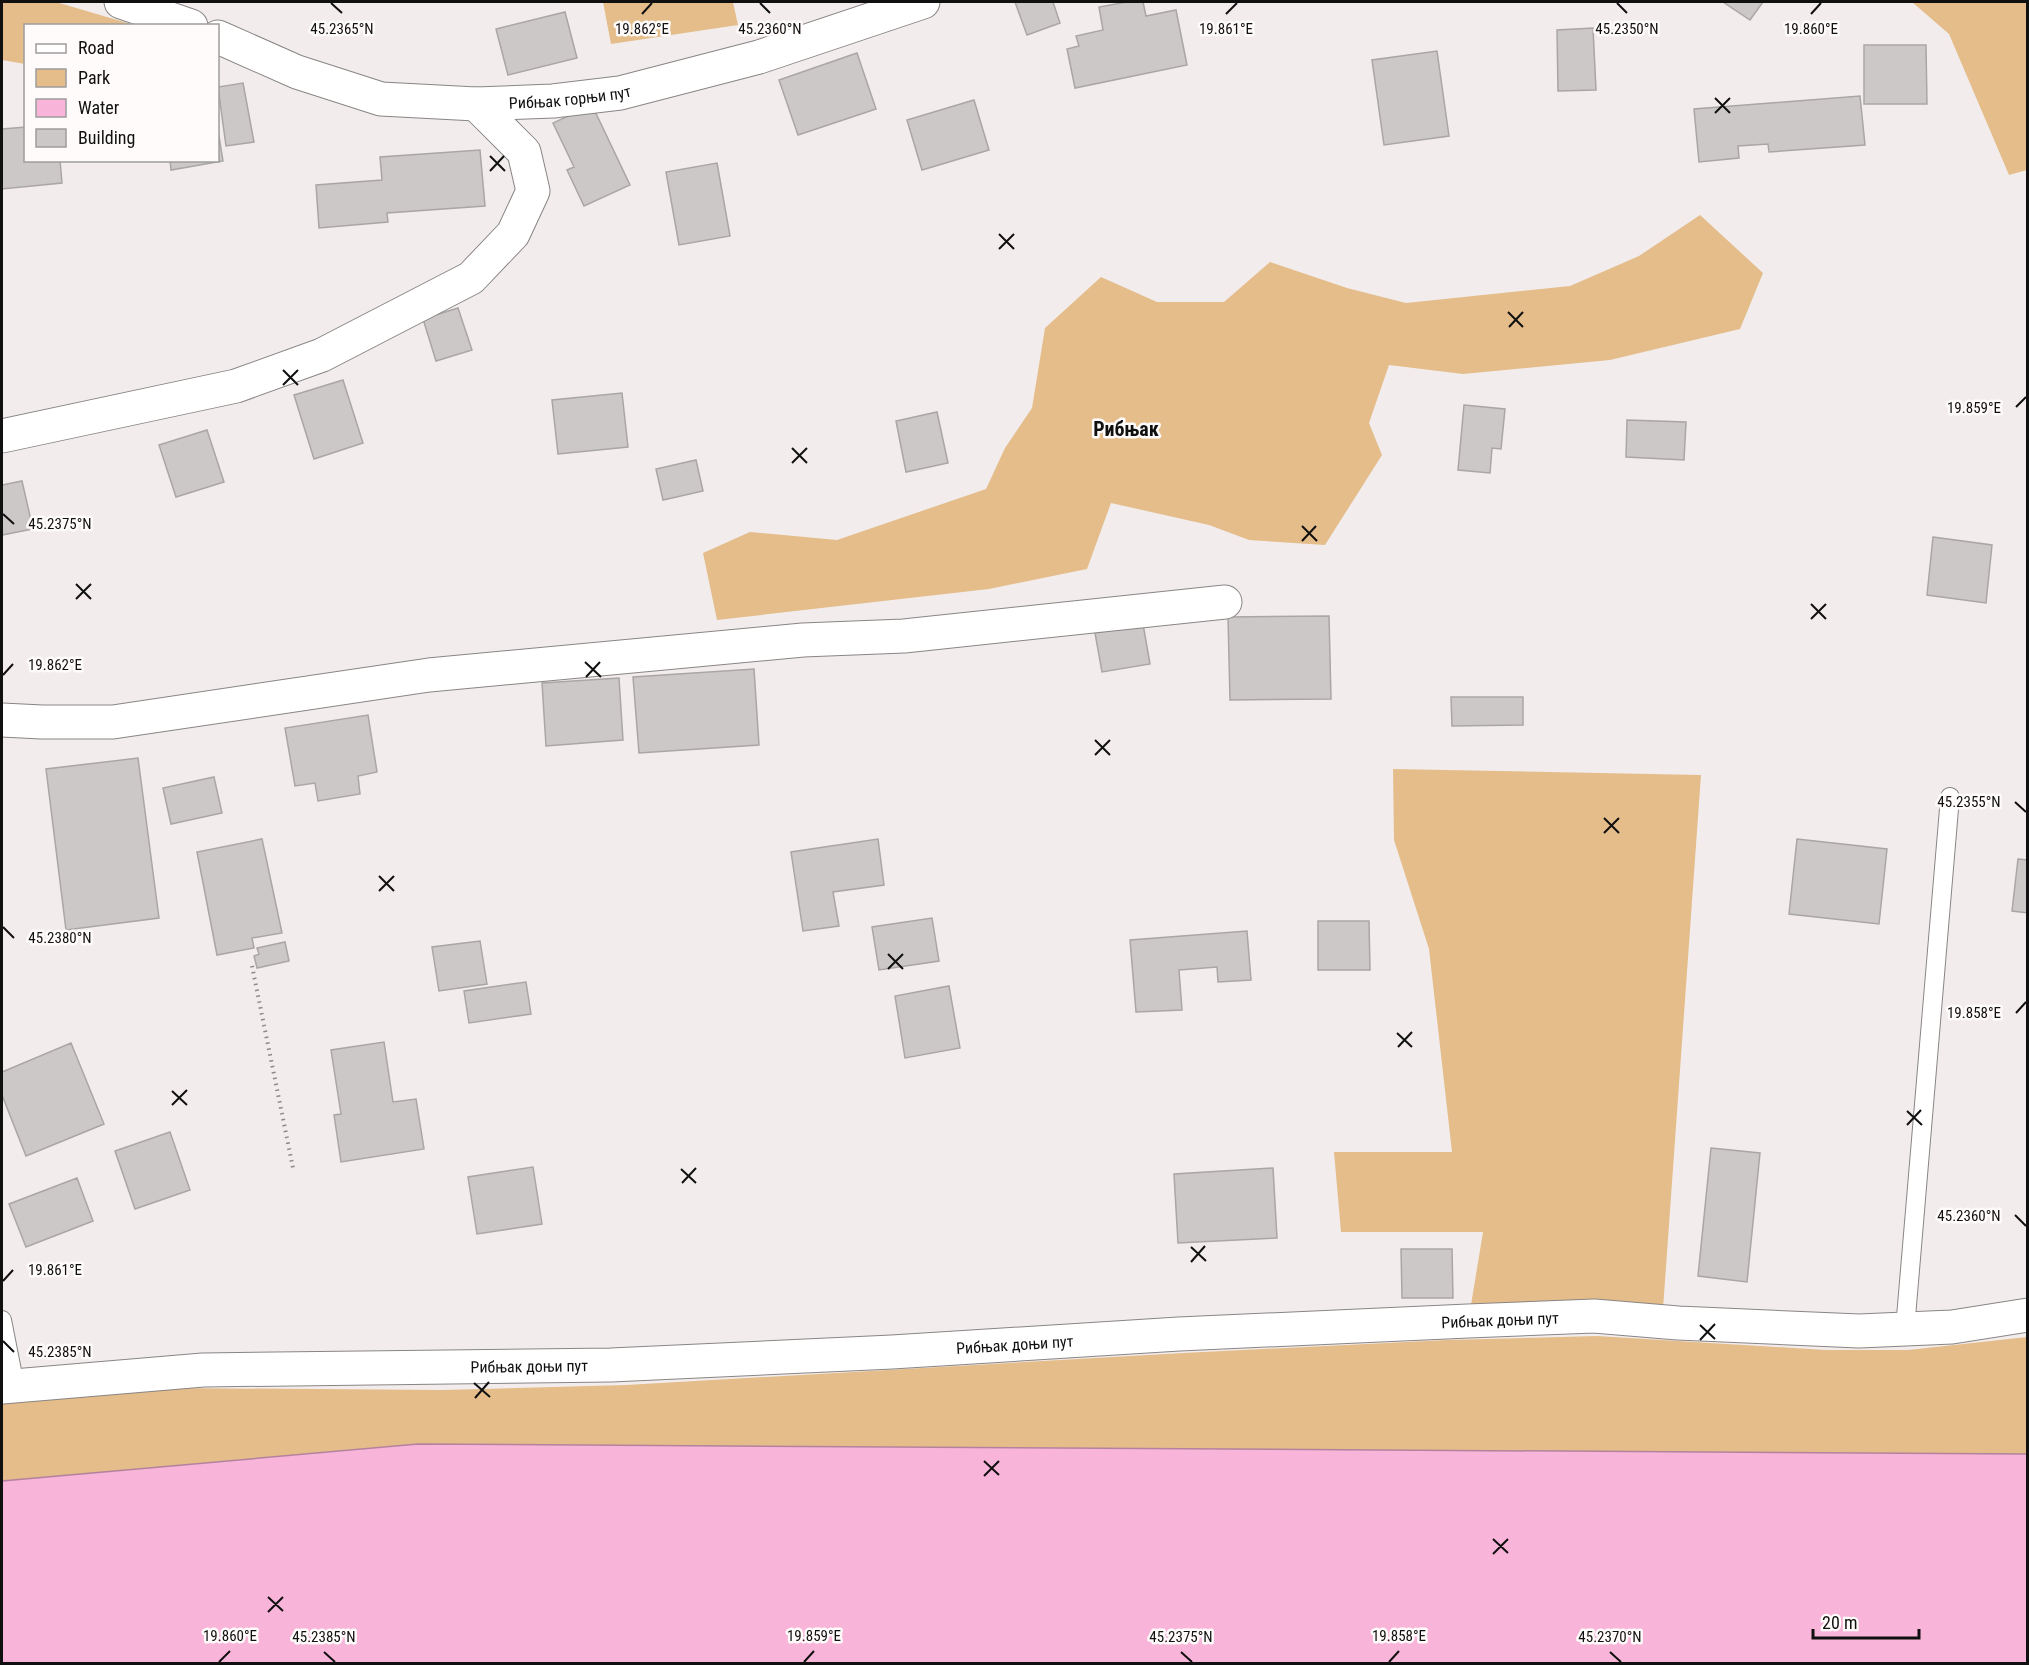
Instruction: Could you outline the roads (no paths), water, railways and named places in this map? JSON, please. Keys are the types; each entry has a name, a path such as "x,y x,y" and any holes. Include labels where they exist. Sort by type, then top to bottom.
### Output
{"street":[{"path":"121,2 185,24"},
{"name":"Рибњак горњи пут","path":"219,37 297,72 381,99 476,104 553,101 620,93 759,57 923,2"},
{"path":"2,436 236,386 322,355 471,278 513,234 533,191 524,152 476,104"},
{"path":"2,720 113,722 429,675 803,640 904,636 1225,602"},
{"name":"Рибњак доњи пут","path":"8,1386 203,1370 622,1365 892,1352 1179,1334 1594,1316 1678,1323 1859,1331 1952,1327 2028,1315"}],"lane":[{"path":"1905,1329 1950,797"},
{"path":"2,1320 8,1386"}],"water":[{"path":"418,1444 2027,1454 2027,1663 2,1663 2,1481"}],"district":[{"name":"Рибњак","path":"1126,429"}]}
